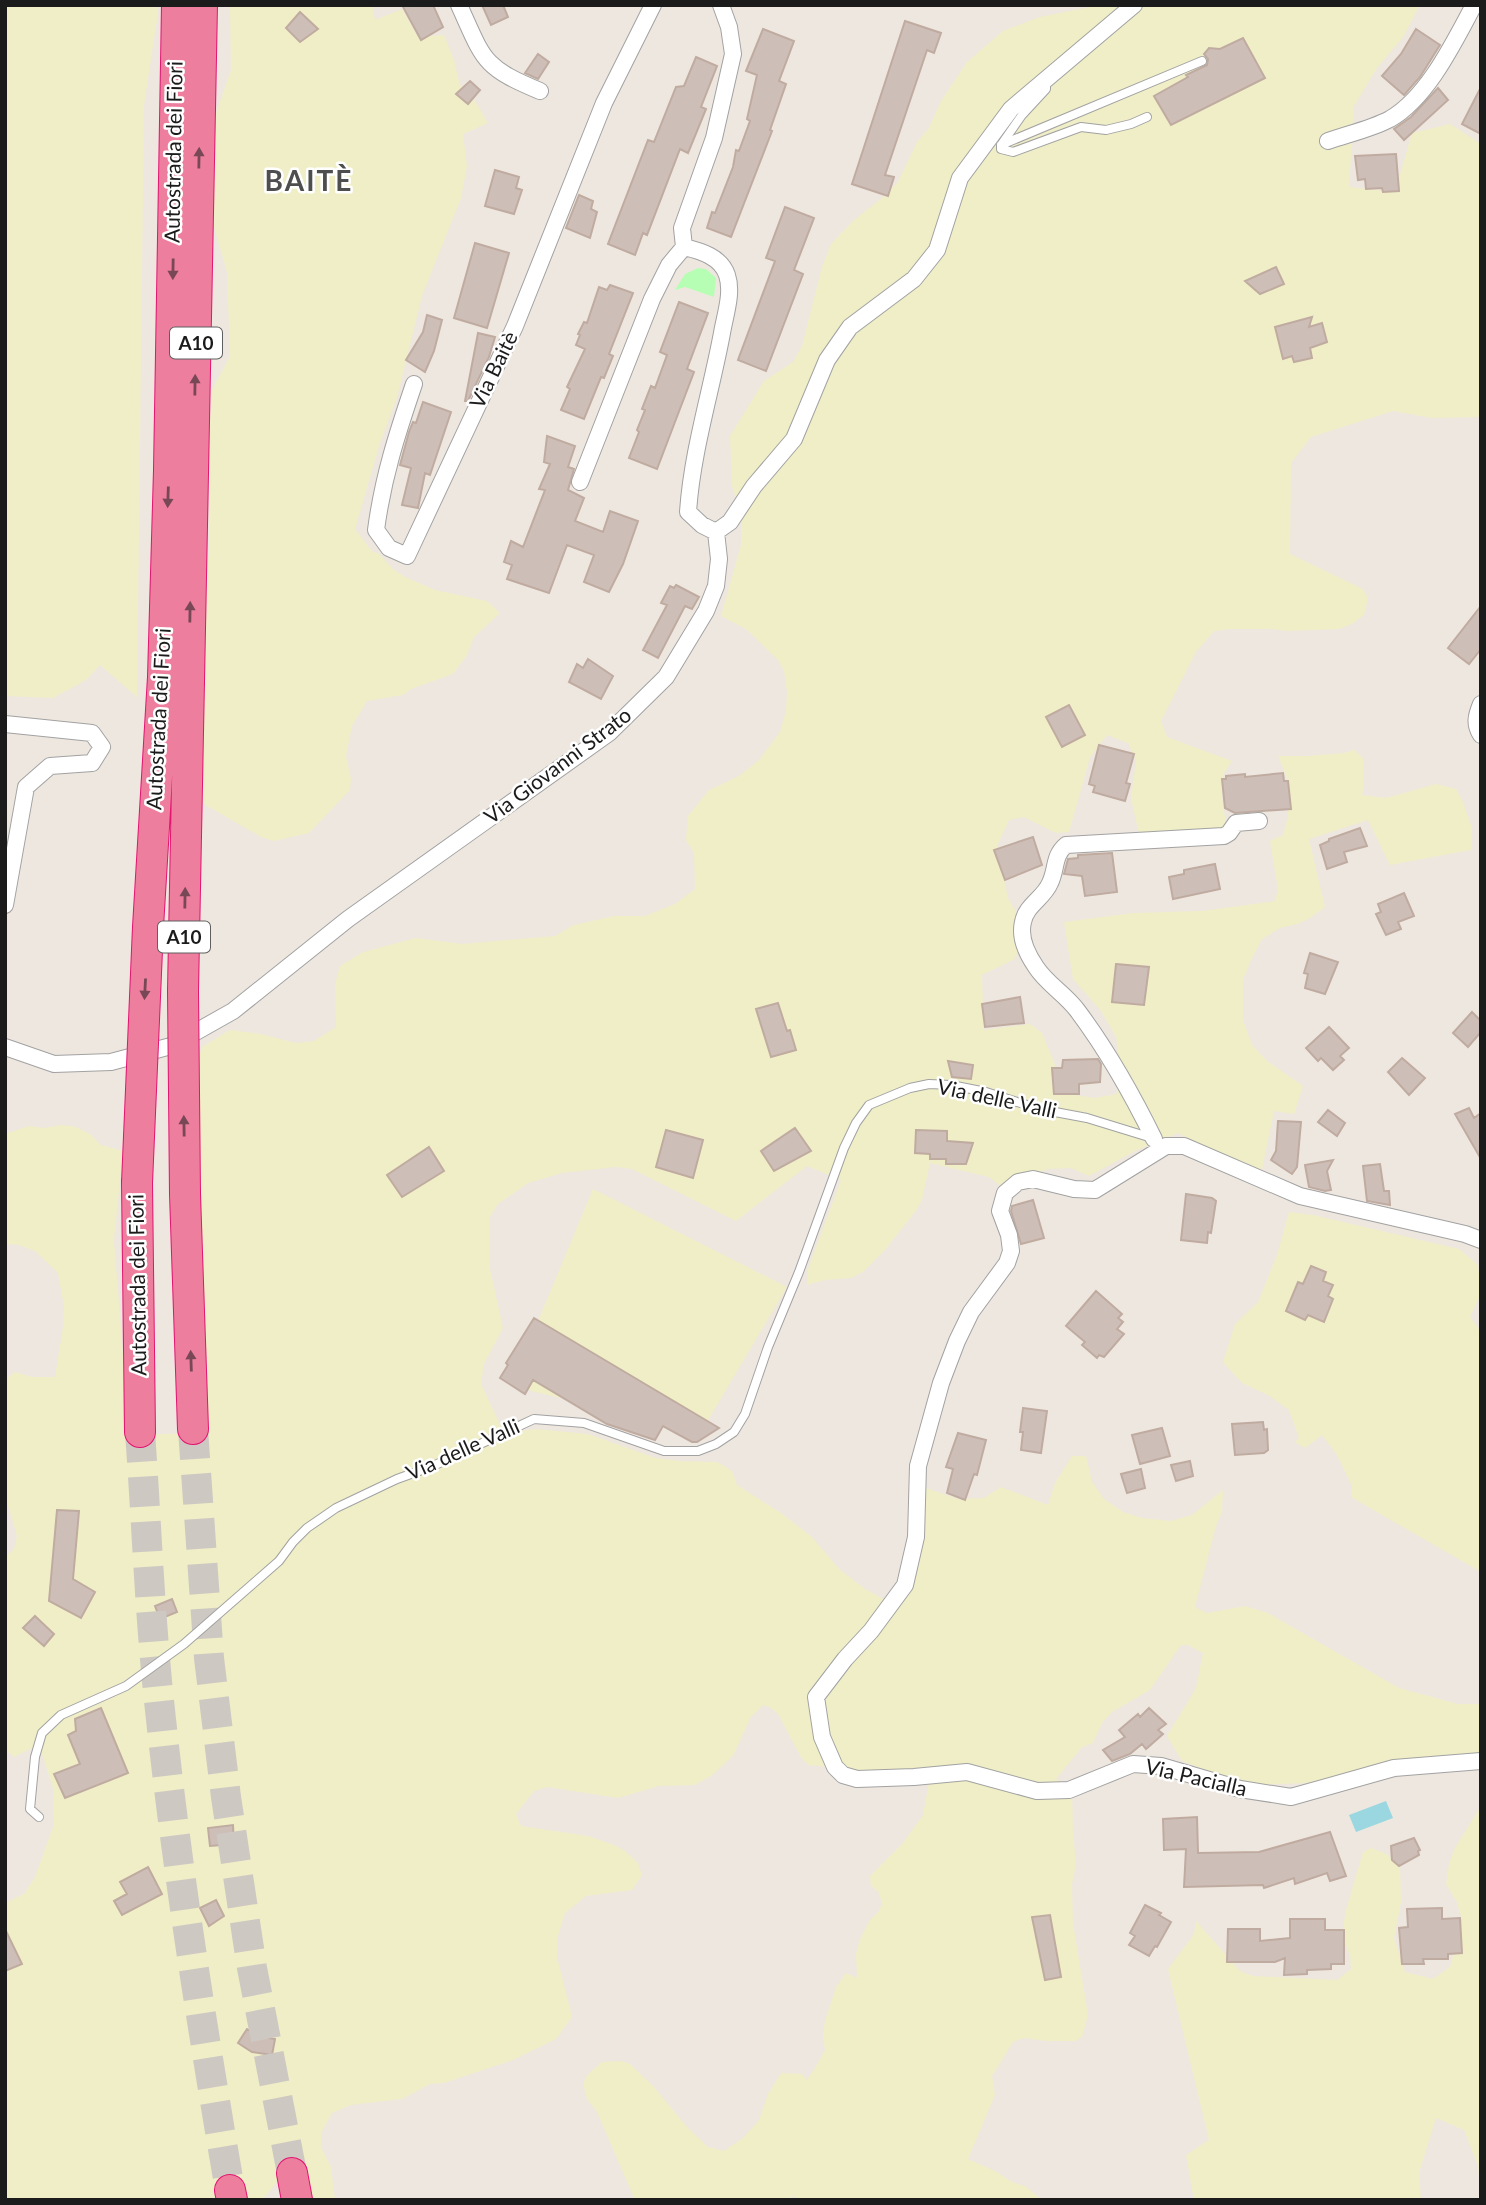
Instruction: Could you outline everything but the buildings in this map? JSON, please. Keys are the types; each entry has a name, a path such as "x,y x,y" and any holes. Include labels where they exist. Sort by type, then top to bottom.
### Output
{"highway":[{"name":"Autostrada dei Fiori","path":"177,5 169,470 183,991 185,1194 193,1429"},
{"name":"Autostrada dei Fiori","path":"140,1432 137,1183 148,927 176,679 202,5"}],"street":[{"path":"459,5 482,55 491,66 540,91"},
{"name":"Via Baitè","path":"414,384 390,454 376,530 389,548 407,556 515,326 604,103 653,5"},
{"path":"684,247 698,250 719,262 729,283 714,376 690,483 688,512 702,525 716,532 730,522 754,486 794,439 827,360 850,327 914,279 937,250 960,178 1011,109 1134,5"},
{"path":"1328,141 1392,118 1411,102 1438,69 1475,5"},
{"path":"580,482 652,299 668,265 684,247 682,228 713,138 733,54 729,27 721,6"},
{"name":"Via Giovanni Strato","path":"5,1047 54,1064 111,1062 171,1046 233,1011 348,919 609,733 631,712 666,677 706,611 716,586 719,558 716,532"},
{"path":"1481,704 1475,718 1476,729 1481,735"},
{"path":"5,724 92,733 102,747 92,763 50,766 26,787 5,905"},
{"path":"1160,1143 1088,1025 1075,1007 1037,970 1022,936 1023,923 1026,914 1050,886 1056,856 1066,845 1224,836 1236,823 1259,821"},
{"name":"Via delle Valli","path":"1160,1143 1184,1146 1300,1196 1481,1240"},
{"name":"Via Pacialla","path":"1160,1143 1095,1190 1074,1189 1033,1179 1018,1182 1005,1193 1000,1211 1009,1235 1011,1251 1007,1263 971,1312 941,1383 918,1466 916,1537 905,1586 816,1698 822,1737 835,1767 844,1776 857,1779 967,1772 1037,1791 1069,1790 1133,1764 1161,1766 1240,1789 1291,1797 1394,1768 1481,1761"}],"lane":[{"path":"1001,145 1202,61"},
{"path":"1001,145 1022,115 1046,89 1047,78"},
{"path":"1001,145 1002,149 1013,152 1081,127 1106,130 1146,117"},
{"name":"Via delle Valli","path":"39,1817 30,1808 35,1757 42,1733 61,1715 126,1686 184,1644 279,1561 307,1528 336,1508 534,1419 584,1423 664,1451 698,1451 716,1444 734,1432 745,1414 844,1148 856,1123 869,1105 910,1088 929,1084 951,1085 986,1092 1039,1109 1087,1118 1160,1143"}],"green space":[{"path":"5,5 157,5 144,105 137,697 100,665 86,680 53,698 5,696"},
{"path":"230,5 372,5 375,20 402,9 418,37 444,35 460,85 475,101 488,123 463,134 467,167 461,198 422,296 397,397 380,443 355,529 372,551 405,577 435,590 487,601 500,613 474,637 467,655 453,674 411,689 403,695 367,701 352,726 346,756 351,779 350,790 309,833 274,841 261,837 202,803 198,759 197,640 209,555 209,437 212,390 230,356 227,272 214,227 211,128 231,70"},
{"path":"1100,5 1420,5 1403,37 1377,68 1354,106 1349,187 1395,192 1412,133 1450,124 1481,144 1481,417 1432,418 1393,411 1311,437 1291,463 1290,554 1363,589 1368,598 1364,615 1339,629 1214,631 1196,652 1161,721 1167,737 1232,761 1224,773 1222,798 1226,823 1225,838 1189,846 1148,839 1138,830 1131,798 1136,761 1128,743 1107,735 1090,757 1069,832 1056,833 1024,817 1009,820 997,846 1008,898 1018,915 1021,944 1015,959 982,975 984,1030 1030,1024 1042,1033 1067,1094 1095,1098 1117,1094 1119,1060 1116,1037 1101,1011 1073,979 1064,922 1133,913 1202,911 1275,901 1278,889 1270,841 1283,835 1288,816 1287,778 1278,756 1307,756 1354,750 1363,758 1362,795 1386,798 1436,784 1456,789 1472,828 1471,850 1390,865 1368,820 1309,839 1325,907 1310,918 1280,928 1262,939 1243,980 1243,1020 1252,1045 1267,1061 1303,1086 1294,1114 1274,1111 1261,1174 1178,1133 1135,1151 1089,1176 1071,1168 1048,1169 1002,1187 989,1177 930,1163 922,1200 915,1212 884,1251 863,1272 851,1278 825,1280 807,1285 808,1269 841,1180 807,1166 736,1221 632,1169 616,1167 562,1173 528,1183 498,1204 489,1218 490,1269 503,1328 484,1364 481,1384 504,1433 536,1429 588,1434 656,1458 717,1462 732,1471 737,1485 812,1537 839,1569 865,1589 889,1602 898,1591 920,1486 958,1499 984,1498 1001,1487 1048,1505 1055,1483 1072,1456 1086,1456 1092,1482 1104,1499 1123,1512 1142,1518 1171,1521 1192,1515 1223,1490 1222,1512 1195,1607 1207,1613 1245,1606 1268,1613 1399,1688 1458,1704 1481,1704 1481,1755 1311,1783 1244,1785 1182,1761 1167,1736 1196,1688 1203,1653 1188,1645 1181,1645 1150,1690 1112,1712 1102,1723 1093,1743 1082,1747 1056,1779 1072,1788 1076,1864 1072,1884 1073,1923 1088,2015 1082,2037 1075,2041 1024,2038 1013,2042 992,2076 995,2095 968,2159 1025,2186 1042,2200 801,2200 792,2196 790,2200 635,2200 597,2112 587,2099 583,2084 587,2075 602,2062 621,2061 630,2064 708,2147 724,2151 743,2138 759,2120 768,2094 781,2073 802,2074 807,2080 815,2068 825,2050 825,2021 836,1987 846,1973 857,1978 856,1954 860,1939 882,1903 878,1891 871,1886 870,1876 903,1843 923,1815 929,1782 866,1771 808,1765 778,1714 763,1705 751,1717 733,1756 711,1776 695,1785 659,1786 618,1798 547,1787 534,1791 516,1814 521,1826 588,1836 614,1845 638,1863 642,1875 632,1890 586,1896 565,1913 558,1936 557,1957 572,2017 556,2039 513,2060 444,2083 430,2084 402,2099 351,2105 332,2113 321,2133 321,2147 331,2167 335,2200 310,2200 291,2171 278,2181 262,2200 245,2200 219,2192 216,2200 5,2200 5,1903 24,1894 35,1877 54,1824 53,1788 39,1745 14,1757 5,1749 5,1557 14,1549 17,1536 5,1496 5,1380 15,1372 32,1377 55,1377 64,1306 58,1273 35,1251 19,1245 5,1244 5,1134 29,1126 76,1127 90,1134 101,1145 123,1151 114,1240 124,1369 123,1435 206,1433 203,1261 192,1076 202,1047 230,1030 296,1043 314,1041 336,1027 335,984 340,966 363,952 416,938 462,944 555,936 574,925 614,916 645,916 675,904 695,889 694,853 686,840 688,816 709,790 739,776 759,760 780,732 786,711 784,671 778,660 746,629 721,616 741,545 741,515 732,486 730,436 764,381 793,362 802,346 822,267 831,244 898,182 917,142 929,128 941,101 967,62 1003,31 1040,17"},
{"path":"698,268 706,269 716,278 714,297 685,287 675,290 685,274"},
{"path":"593,1189 787,1287 701,1432 511,1386"},
{"path":"1289,1212 1313,1215 1459,1249 1478,1265 1481,1294 1470,1317 1481,1332 1481,1572 1351,1497 1352,1486 1337,1455 1322,1435 1305,1448 1295,1442 1299,1438 1289,1410 1268,1395 1242,1383 1223,1362 1235,1324 1258,1302 1277,1255"},
{"path":"1481,1806 1481,2192 1478,2166 1464,2130 1436,2118 1419,2173 1421,2200 1194,2200 1186,2155 1209,2140 1168,1969 1194,1934 1196,1921 1240,1971 1253,1976 1337,1980 1351,1969 1350,1956 1342,1934 1363,1852 1371,1848 1387,1854 1400,1868 1401,1902 1394,1938 1405,1972 1433,1979 1450,1967 1462,1921 1457,1902 1446,1884 1449,1864 1455,1848"}],"water":[{"path":"1386,1801 1393,1818 1356,1832 1349,1815"}],"tunnel":[{"path":"193,1429 209,1658 226,1797 252,1968 292,2173"},
{"path":"140,1432 152,1619 164,1745 189,1936 230,2190"}],"district":[{"name":"BAITÈ","path":"309,181"}]}
